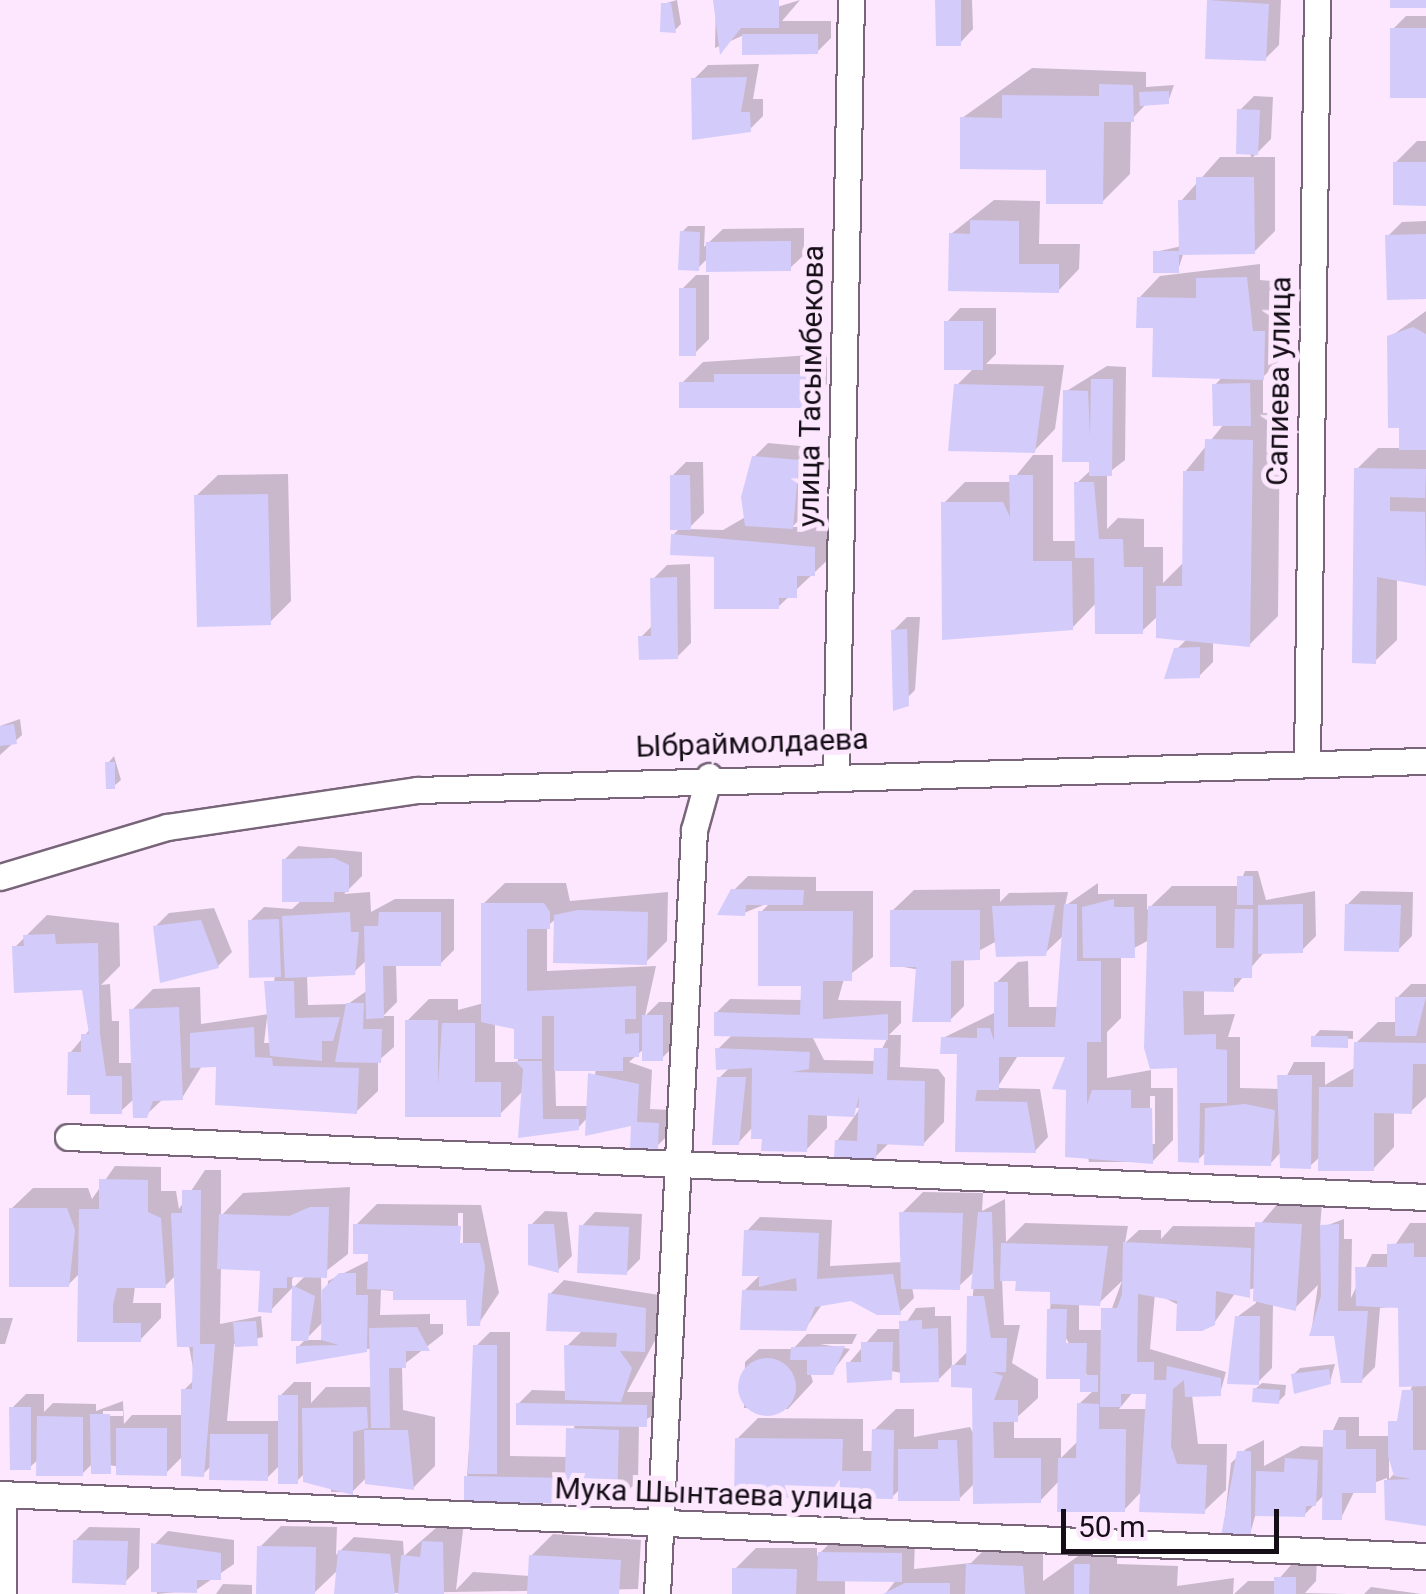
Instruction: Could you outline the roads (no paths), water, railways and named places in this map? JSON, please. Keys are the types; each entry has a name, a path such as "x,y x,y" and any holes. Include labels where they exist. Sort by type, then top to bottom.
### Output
{"street":[{"name":"улица Тасымбекова","path":"836,773 851,0"},
{"name":"Сапиева улица","path":"1307,763 1317,0"},
{"name":"Ыбраймолдаева","path":"0,877 87,849 186,824 398,792 710,776 1426,762"},
{"path":"657,1594 694,830 710,776"},
{"path":"68,1137 1426,1198"},
{"path":"1,1494 3,1594"},
{"name":"Мука Шынтаева улица","path":"1,1494 1426,1556"}]}
